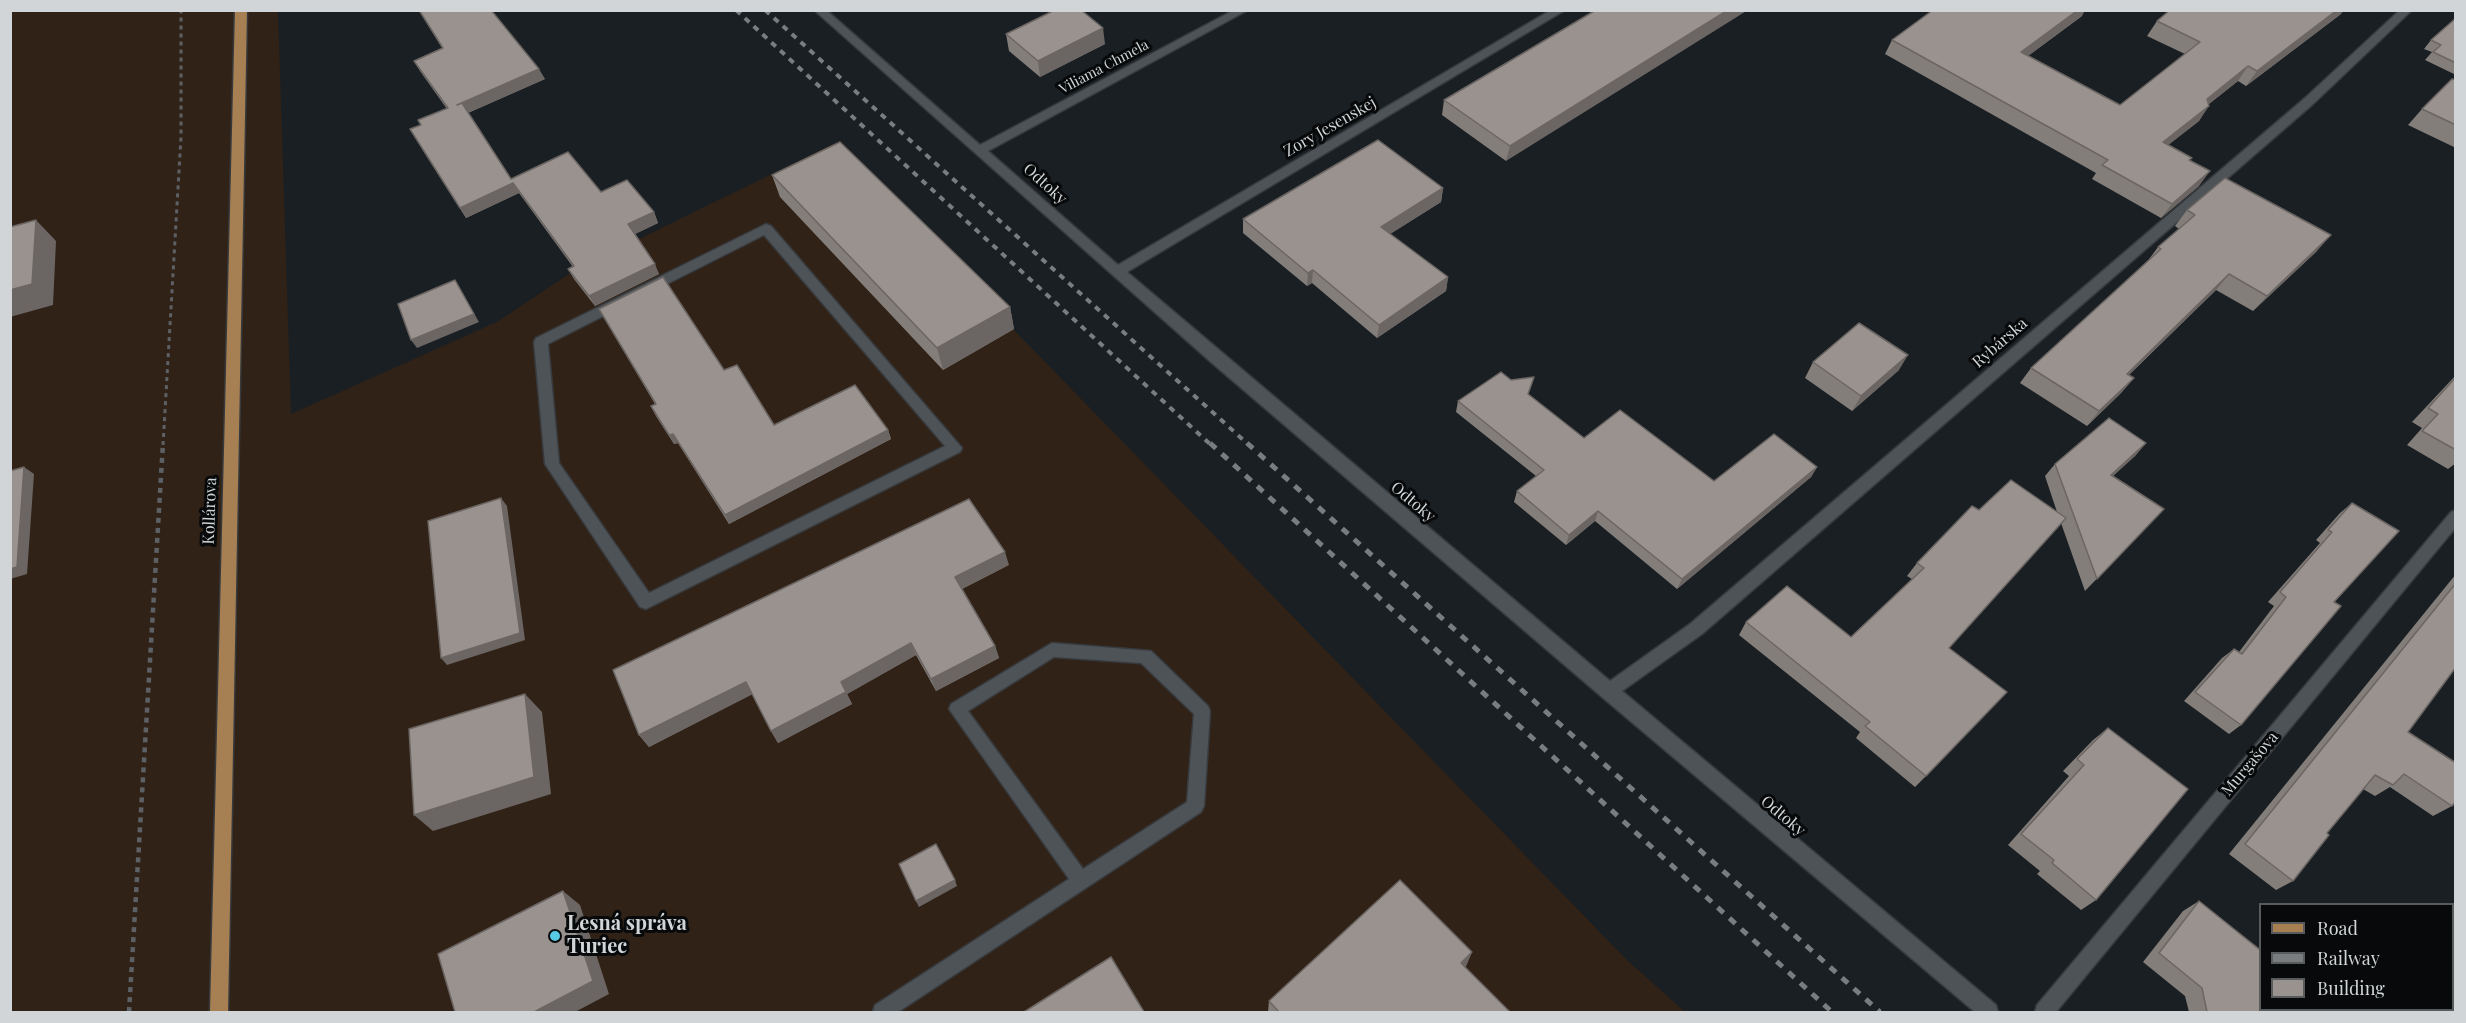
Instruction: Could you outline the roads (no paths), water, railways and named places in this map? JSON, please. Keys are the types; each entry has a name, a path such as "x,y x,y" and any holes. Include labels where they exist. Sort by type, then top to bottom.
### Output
{"main road":[{"name":"Kollárova","path":"219,1012 241,10"}],"street":[{"name":"Odtoky","path":"819,10 1117,272 1608,692 1989,1012"},
{"name":"Viliama Chmela","path":"980,150 1243,10"},
{"name":"Zory Jesenskej","path":"1117,272 1560,10"},
{"name":"Rybárska","path":"1608,692 1705,621 2309,101 2407,10"},
{"path":"766,229 955,448 646,602 552,464 541,342 766,229"},
{"name":"Murgašova","path":"2044,1012 2456,516"},
{"path":"882,1012 1195,806 1202,711 1145,656 1052,650 957,709 1081,880"}],"railway":[{"path":"736,10 1211,445"},
{"path":"765,10 1249,445"},
{"path":"1210,443 1832,1012"},
{"path":"1247,443 1880,1012"}],"place":[{"name":"Lesná správa Turiec","path":"555,936"}]}
